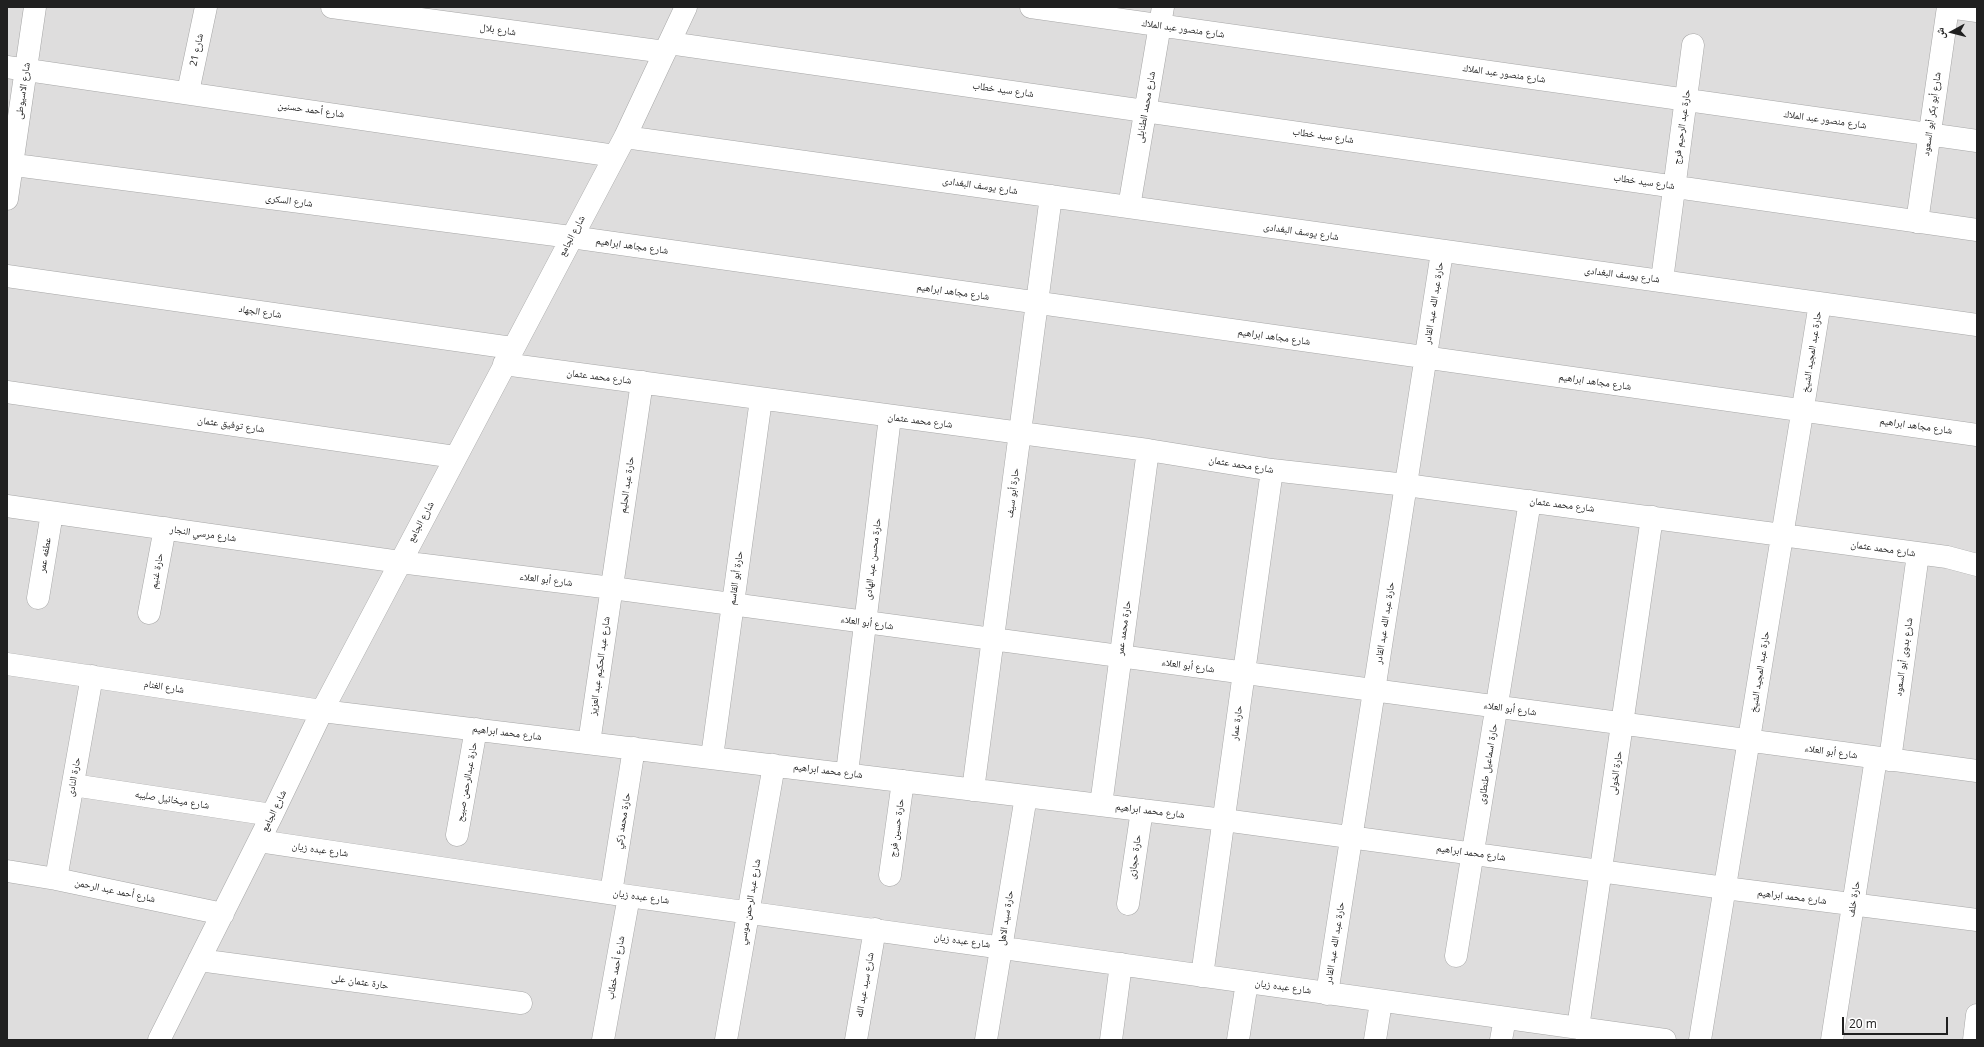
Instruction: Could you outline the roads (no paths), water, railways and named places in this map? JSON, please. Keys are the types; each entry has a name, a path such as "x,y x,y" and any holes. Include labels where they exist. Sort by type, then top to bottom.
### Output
{"street":[{"name":"شارع الاسيوطى","path":"7,199 16,68 35,7"},
{"name":"شارع 21","path":"188,92 206,7"},
{"name":"شارع بلال","path":"332,7 667,47"},
{"name":"شارع الجامع","path":"159,1040 272,815 322,711 508,356 625,137 686,7"},
{"name":"شارع منصور عبد الملاك","path":"1031,7 1162,16 1686,100 1977,141"},
{"path":"1948,7 1977,11"},
{"name":"شارع أبو بكر أبو السعود","path":"1917,222 1948,7"},
{"name":"شارع محمد الطنابلى","path":"1129,207 1162,16"},
{"name":"حارة عبد الرحيم فرج","path":"1662,280 1693,44"},
{"name":"شارع سيد خطاب","path":"667,47 1145,111 1977,230"},
{"name":"شارع أحمد حسنين","path":"16,68 188,92 615,156"},
{"name":"شارع يوسف البغدادى","path":"625,137 1442,252 1662,280 1977,326"},
{"name":"شارع السكرى","path":"9,164 571,237"},
{"name":"حارة أبو سيف","path":"974,790 1051,196"},
{"name":"شارع مجاهد ابراهيم","path":"571,237 1037,304 1977,435"},
{"name":"حارة عبد الله عبد القادر","path":"1327,994 1442,252"},
{"name":"شارع الجهاد","path":"7,276 508,356"},
{"name":"حارة عبد المجيد الشيخ","path":"1700,1040 1820,303"},
{"name":"شارع محمد عثمان","path":"508,356 642,382 761,399 1148,450 1272,470 1406,485 1652,517 1947,558 1977,565"},
{"name":"حارة عبد الحليم","path":"612,588 642,382"},
{"name":"شارع توفيق عثمان","path":"7,392 455,458"},
{"name":"حارة أبو القاسم","path":"712,757 761,399"},
{"name":"حارة محسن عبد الهادى","path":"847,773 890,417"},
{"name":"حارة محمد عمر","path":"1100,805 1148,450"},
{"name":"حارة عمار","path":"1202,976 1272,470"},
{"name":"حارة اسماعيل طنطاوى","path":"1456,956 1530,501"},
{"name":"شارع مرسي النجار","path":"7,506 400,562"},
{"name":"عطفه عمر","path":"38,598 52,513"},
{"name":"حارة الخولى","path":"1578,1028 1652,517"},
{"name":"حارة غنيم","path":"149,613 164,528"},
{"name":"شارع بدوى أبو السعود","path":"1883,759 1918,554"},
{"name":"شارع أبو العلاء","path":"400,562 612,588 1374,692 1977,772"},
{"name":"شارع عبد الحكيم عبد العزيز","path":"589,743 612,588"},
{"name":"شارع الغنام","path":"7,664 322,711"},
{"name":"حارة النادى","path":"56,879 92,676"},
{"name":"شارع محمد ابراهيم","path":"322,711 847,773 1224,820 1473,853 1601,872 1977,920"},
{"name":"حارة عبدالرحمن صبيح","path":"457,835 476,729"},
{"name":"حارة محمد زكي","path":"620,894 634,748"},
{"name":"حارة خلف","path":"1832,1040 1853,905 1883,759"},
{"name":"شارع عبد الرحمن موسي","path":"726,1040 774,765"},
{"name":"حارة حسين فرج","path":"890,875 903,781"},
{"name":"شارع ميخائيل صليبه","path":"73,785 272,815"},
{"name":"حارة سيد الاهل","path":"986,1040 1026,796"},
{"name":"حارة حجازى","path":"1128,904 1142,810"},
{"name":"شارع عبده زيان","path":"259,841 1381,1002 1578,1028 1629,1037 1665,1040"},
{"name":"شارع أحمد عبد الرحمن","path":"7,871 56,879 222,914"},
{"name":"شارع أحمد خطاب","path":"603,1040 620,894"},
{"name":"شارع سيد عبد الله","path":"856,1040 875,929"},
{"name":"حارة عثمان على","path":"199,960 521,1003"},
{"path":"1111,1040 1121,964"},
{"path":"1238,1040 1247,982"},
{"path":"1375,1040 1381,1002"},
{"path":"1974,1040 1977,1015"},
{"path":"1501,1040 1505,1018"}]}
